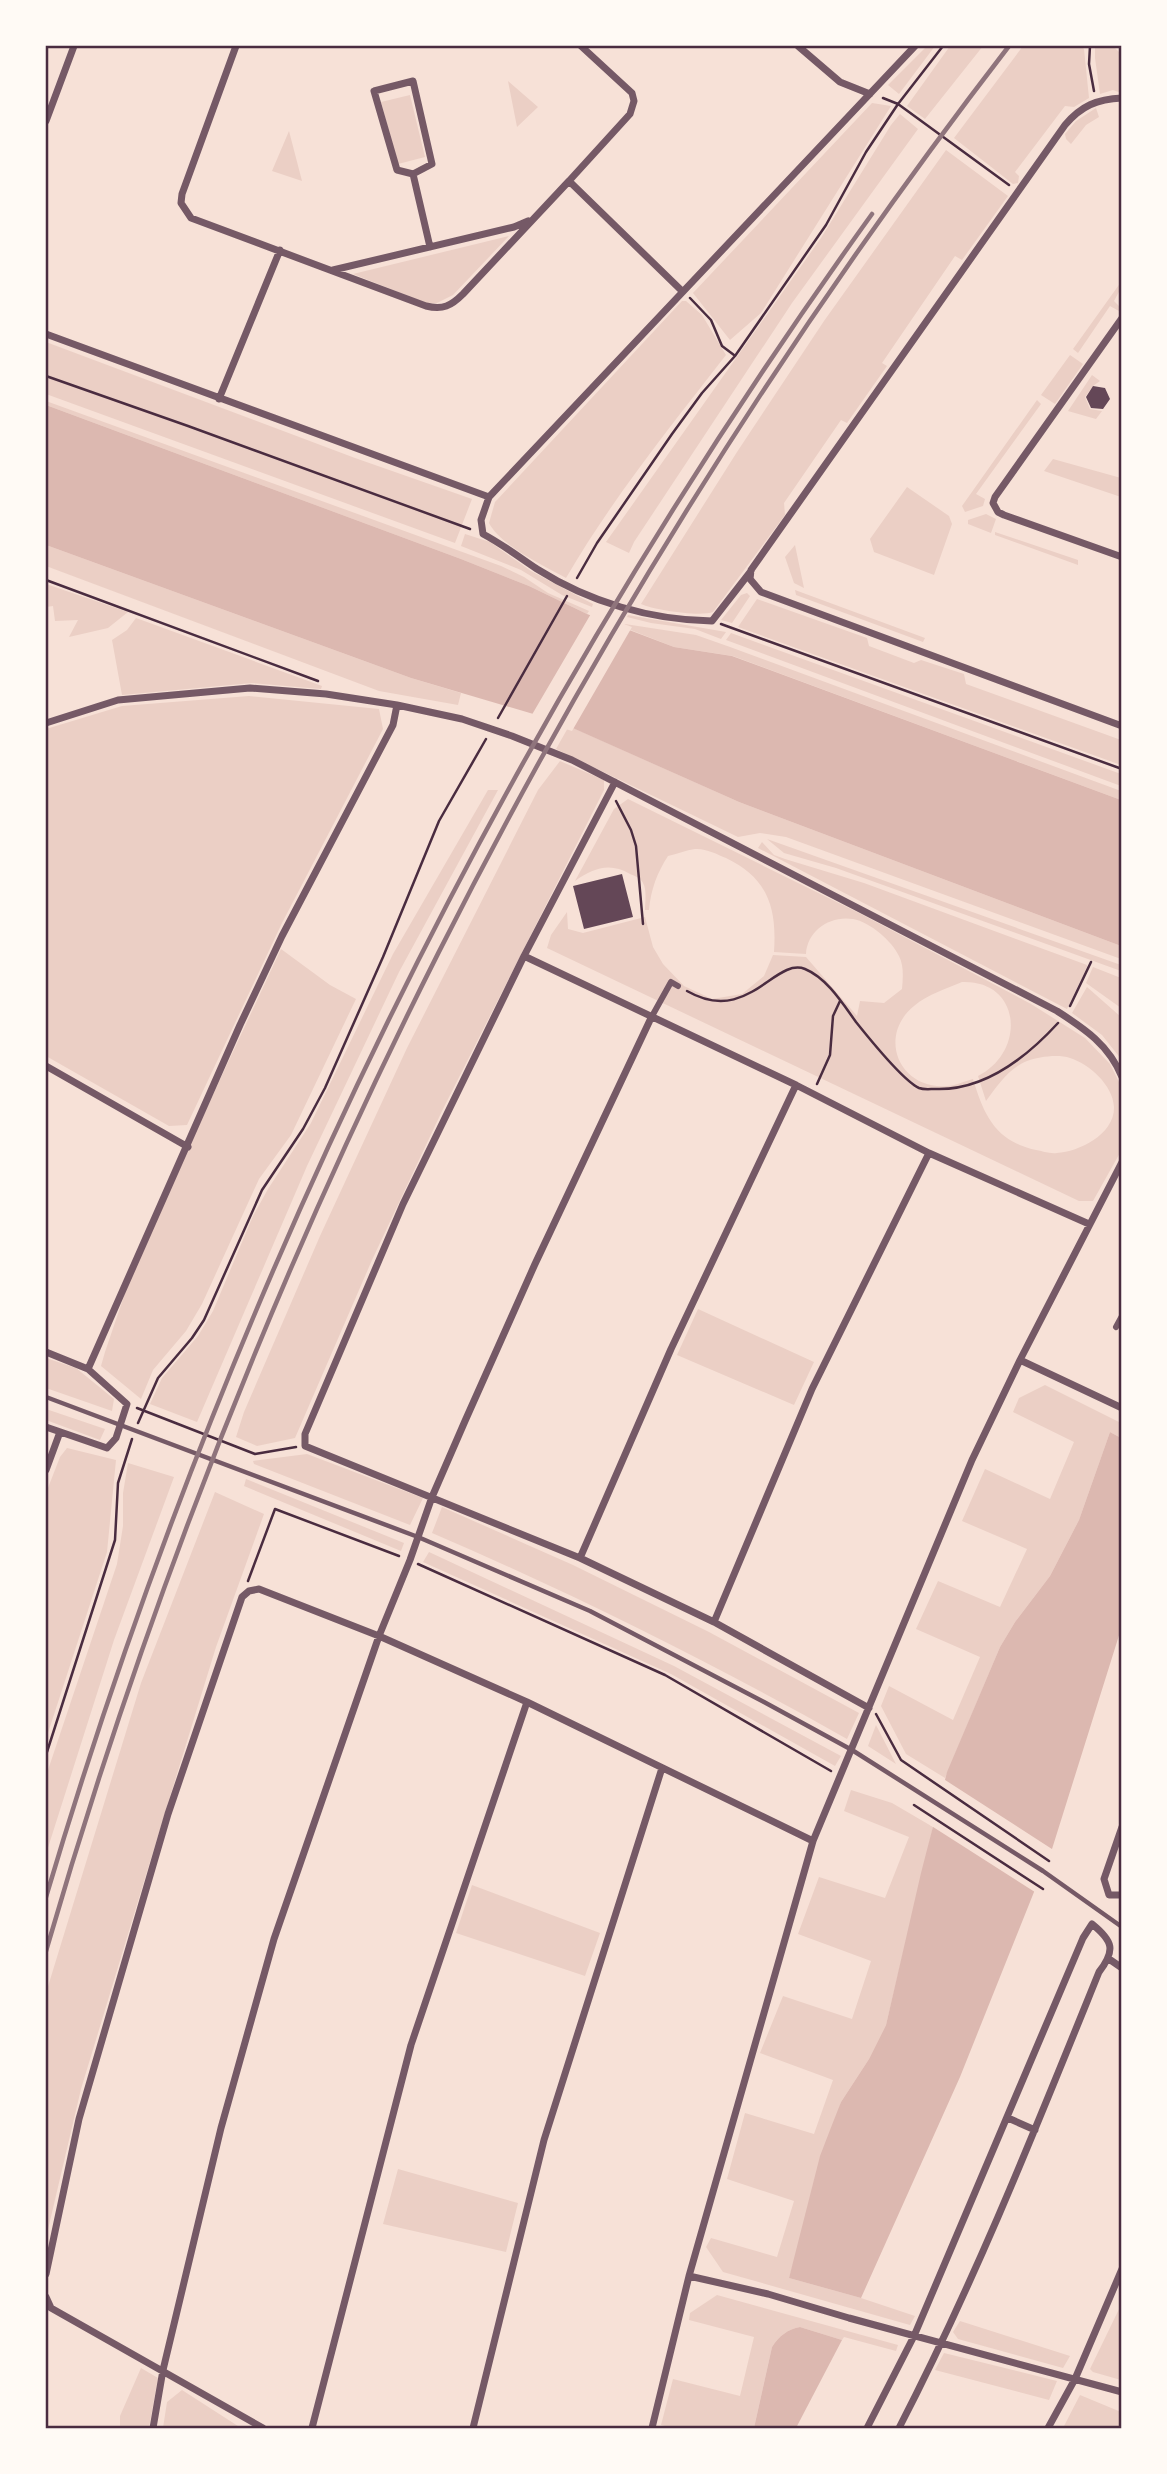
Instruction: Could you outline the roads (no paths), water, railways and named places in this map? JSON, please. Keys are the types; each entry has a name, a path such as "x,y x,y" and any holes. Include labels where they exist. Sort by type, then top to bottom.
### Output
{"street":[{"path":"46,121 74,46"},
{"path":"236,46 181,203 191,218 426,306 444,308 453,304 463,294 630,114 634,101 632,93 581,46"},
{"path":"798,46 840,82 870,94"},
{"path":"915,46 489,497 481,520 483,534 537,569 594,599 638,612 712,621 1076,112 1098,101 1122,98"},
{"path":"413,81 432,164 413,174 397,170 374,91 413,81"},
{"path":"413,174 430,247"},
{"path":"569,181 682,291"},
{"path":"333,270 514,227 532,220"},
{"path":"219,399 280,250"},
{"path":"1122,318 993,503 998,512 1004,515 1122,557"},
{"path":"46,334 489,497"},
{"path":"751,570 750,579 761,593 1122,726"},
{"path":"46,723 118,700 250,688 326,694 462,719 572,760 1065,1016 1103,1045 1122,1077"},
{"path":"88,1369 240,1025 282,936 393,725 397,705"},
{"path":"615,782 524,956 404,1204 304,1434 305,1446 580,1558 714,1622 869,1707"},
{"path":"524,956 796,1085 929,1153 1088,1224"},
{"path":"153,2428 163,2370 221,2128 274,1939 379,1636 432,1497 535,1264 651,1018 671,982 678,986"},
{"path":"46,1066 188,1147"},
{"path":"580,1558 676,1338 796,1085"},
{"path":"714,1622 812,1389 929,1153"},
{"path":"652,2428 689,2276 813,1841 972,1460 1088,1224 1122,1161"},
{"path":"1116,1327 1122,1316"},
{"path":"46,1353 88,1369 127,1404 116,1438 107,1448 46,1427"},
{"path":"1020,1360 1122,1408"},
{"path":"46,1470 60,1432"},
{"path":"46,2274 79,2119 168,1814 242,1597 249,1591 259,1589 379,1636 527,1702 813,1841"},
{"path":"312,2428 411,2045 527,1702"},
{"path":"473,2428 544,2140 662,1768"},
{"path":"1122,1827 1104,1879 1109,1895 1122,1895"},
{"path":"867,2428 914,2336 1083,1938 1092,1924 1108,1940 1111,1951 1109,1959 1099,1972 1035,2130 941,2344 899,2428"},
{"path":"1109,1959 1122,1968"},
{"path":"1008,2118 1035,2130"},
{"path":"1048,2428 1076,2379 1122,2269"},
{"path":"689,2276 768,2294 1122,2392"},
{"path":"46,2297 51,2308 263,2428"}],"lane":[{"path":"46,1397 418,1537 590,1611 852,1751 1043,1871 1122,1927"}],"railway":[{"path":"46,1951 127,1695 219,1443 323,1196 438,953 565,716 702,486 850,262 1009,46"},
{"path":"46,1897 118,1673 199,1452 289,1234 388,1021 496,812 613,608 738,408 872,214"}]}
